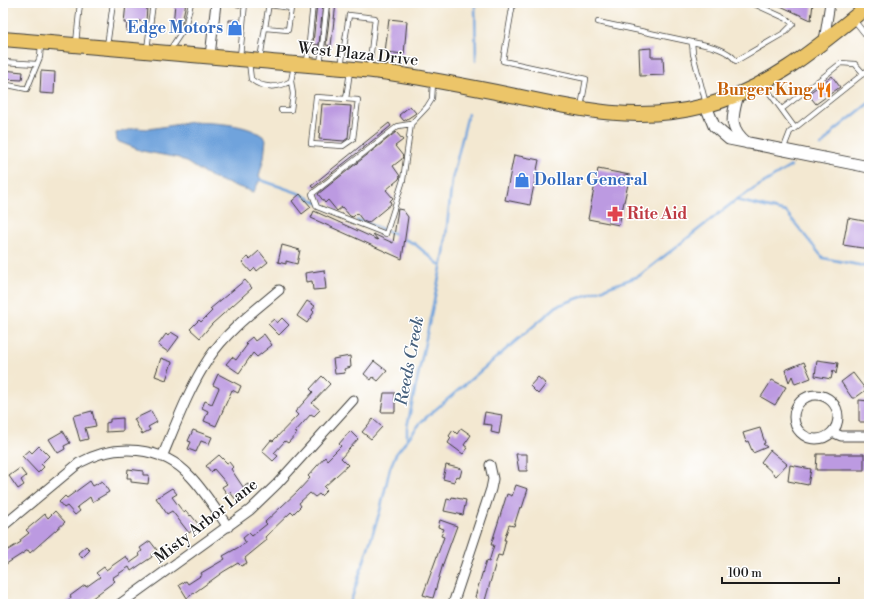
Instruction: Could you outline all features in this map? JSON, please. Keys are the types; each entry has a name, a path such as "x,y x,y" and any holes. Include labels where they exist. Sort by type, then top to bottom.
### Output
{"main road":[{"name":"West Plaza Drive","path":"3,39 368,71 433,80 581,110 602,113 640,115 675,112 706,106 738,94 803,58 869,5"}],"street":[{"path":"210,56 216,3"},
{"path":"824,41 830,3"},
{"path":"738,94 732,118 737,133 747,143"},
{"path":"706,106 714,126 729,139 869,167"},
{"path":"162,457 192,388 209,358 230,332 279,290"},
{"path":"816,394 824,396 832,401 837,408 838,416 837,425 832,432 825,437 816,439 808,438 800,433 795,426 793,417 795,408 800,401 807,396 816,394"},
{"name":"Misty Arbor Lane","path":"120,604 228,527 273,488 352,400"},
{"path":"832,432 841,436 869,436"},
{"path":"3,526 68,471 90,457 114,450 138,450 162,457 183,470 192,478 228,527"},
{"path":"453,604 491,489 493,479 490,465"}],"lane":[{"path":"76,45 80,3"},
{"path":"106,48 112,3"},
{"path":"146,51 153,3"},
{"path":"168,53 185,26 191,3"},
{"path":"224,3 245,4 251,79 258,85 282,86 291,81 307,65 327,3"},
{"path":"307,65 313,3"},
{"path":"513,3 503,61 586,79 581,110"},
{"path":"598,22 716,48 734,58 736,61 784,33 793,24 752,3"},
{"path":"250,60 265,28 269,4 291,8 288,30 265,28"},
{"path":"346,99 349,15 375,18 368,71"},
{"path":"853,18 869,39"},
{"path":"3,84 27,89 40,57 41,42"},
{"path":"692,42 693,54 706,106"},
{"path":"3,62 37,64"},
{"path":"782,109 841,63 855,64 864,74"},
{"path":"783,150 790,132 869,69"},
{"path":"411,124 398,126 312,194 317,206 386,234 403,180 411,124 427,107 432,99 433,80"},
{"path":"281,110 291,110 291,81"},
{"path":"762,82 795,128"},
{"path":"316,97 346,99 358,100 353,138 344,146 311,144 316,97"}],"water":[{"path":"192,122 241,127 251,130 266,139 264,158 259,176 261,179 253,192 215,179 179,158 142,151 117,141 116,133 136,128 149,129"}],"building":[{"path":"126,3 140,3 139,6 147,7 146,22 138,21 138,24 135,24 134,31 126,31 127,23 124,23"},
{"path":"175,3 186,3 181,26 173,26"},
{"path":"317,3 323,3 319,45 313,44"},
{"path":"331,3 336,3 331,46 326,45"},
{"path":"774,3 813,3 811,20"},
{"path":"389,19 407,21 404,54 385,52"},
{"path":"229,20 240,20 238,34 229,34"},
{"path":"651,48 651,57 663,57 664,75 640,76 639,49"},
{"path":"3,70 23,72 22,80 3,79"},
{"path":"41,71 55,72 54,94 40,93"},
{"name":"Burger King","path":"832,76 840,87 816,104 808,94"},
{"path":"322,104 351,106 348,138 344,141 319,139"},
{"path":"410,106 416,113 404,121 399,115"},
{"path":"389,123 391,126 313,188 311,186"},
{"path":"396,132 403,140 395,146 403,156 402,159 393,166 400,176 399,179 386,190 393,198 390,201 391,204 368,223 363,221 357,213 353,217 350,216 342,207 337,211 328,200 325,203 318,194"},
{"name":"Dollar General","path":"514,155 539,160 530,205 505,200"},
{"name":"Rite Aid","path":"598,169 630,175 619,225 588,219"},
{"path":"300,194 311,207 302,214 292,201"},
{"path":"398,209 403,210 408,217 402,259 311,218 314,211 378,240 373,234 393,243"},
{"path":"848,218 869,222 869,249 843,245"},
{"path":"282,245 300,250 297,264 286,261 286,264 278,262"},
{"path":"259,251 268,262 257,271 255,268 251,272 242,262 248,257 250,259"},
{"path":"324,270 326,289 313,290 312,281 306,282 305,273"},
{"path":"245,280 252,288 212,324 200,338 190,329 199,320 201,322 212,311 210,309"},
{"path":"307,301 315,306 312,310 314,312 307,323 297,316"},
{"path":"282,318 289,325 279,335 268,324 274,319 277,323"},
{"path":"171,332 179,337 168,352 158,345 166,334 168,336"},
{"path":"264,334 272,345 257,357 253,353 239,373 226,364 232,357 236,360 247,345 245,343 252,337 255,341"},
{"path":"350,356 351,367 344,369 345,373 335,374 333,359"},
{"path":"161,358 172,362 166,380 155,376"},
{"path":"817,360 838,363 836,374 833,370 831,379 815,376"},
{"path":"374,361 387,371 378,381 373,377 371,380 364,374"},
{"path":"804,362 811,378 795,384 792,376 789,382 785,370"},
{"path":"853,373 866,390 855,398 852,398 841,382"},
{"path":"218,374 241,386 238,393 232,390 216,426 204,421 208,411 202,408 205,401 212,404 219,388 213,385"},
{"path":"322,376 330,384 312,403 320,410 314,416 311,414 295,432 297,433 288,443 285,441 274,453 278,456 273,461 262,451 271,440 273,441 298,415 295,412 313,392 310,389"},
{"path":"538,377 546,384 538,394 530,386"},
{"path":"772,380 786,387 775,405 761,397"},
{"path":"384,393 395,393 395,412 381,412"},
{"path":"859,400 869,401 869,422 859,422"},
{"path":"92,411 96,426 85,428 88,439 80,441 73,416"},
{"path":"151,411 157,422 148,427 150,430 142,434 134,419"},
{"path":"485,412 502,415 499,434 491,432 492,425 483,424"},
{"path":"123,418 123,431 106,432 106,423 110,422 110,419"},
{"path":"373,419 382,427 371,439 362,432"},
{"path":"461,428 471,435 464,445 468,448 463,454 448,443 451,438 449,436 453,430 457,434"},
{"path":"760,428 765,443 763,444 767,447 753,453 748,441 746,442 743,433"},
{"path":"193,430 212,437 209,444 201,441 196,452 188,449 191,442 188,441"},
{"path":"63,431 70,443 64,446 65,449 58,453 49,439"},
{"path":"350,431 358,439 341,458 348,465 324,487 327,490 321,496 319,494 315,497 310,493 299,503 301,506 293,514 291,512 265,537 267,540 245,558 247,563 241,566 238,563 187,598 179,585 186,581 188,584 202,575 201,573 225,559 223,556 246,543 243,538 249,533 252,536 267,524 265,522 310,478 308,476 325,457 327,460 341,446 339,444"},
{"path":"39,446 49,456 41,464 44,467 38,473 22,456 29,450 32,453"},
{"path":"770,450 787,464 776,476 761,462"},
{"path":"516,454 527,454 527,471 519,471"},
{"path":"817,454 864,454 864,470 816,470"},
{"path":"219,455 233,467 231,469 243,487 248,484 251,489 236,500 230,492 227,494 222,487 227,484 214,469 211,472 206,466"},
{"path":"446,465 462,469 460,477 456,476 454,482 443,479"},
{"path":"790,465 811,469 808,485 788,481"},
{"path":"20,468 26,476 21,480 24,485 18,489 9,476"},
{"path":"128,469 143,471 143,475 149,475 148,484 131,482 131,478 127,478"},
{"path":"90,481 93,486 102,481 109,492 92,502 90,497 77,507 80,511 75,515 67,506 64,508 59,502 65,496 67,498"},
{"path":"516,485 528,489 522,508 520,507 514,526 509,525 504,540 506,540 502,556 498,555 484,604 475,604 477,598 475,597 486,561 489,562 494,545 491,545 507,494 512,496"},
{"path":"172,488 177,494 172,497 184,513 186,511 190,516 191,515 199,525 189,533 172,511 167,514 156,498"},
{"path":"452,497 466,500 463,515 444,511 447,499 451,500"},
{"path":"55,511 65,522 30,553 28,550 3,566 3,553 21,542 20,540 29,533 26,530 45,514 48,518"},
{"path":"440,520 457,526 443,564 433,598 423,595 444,537 441,536 444,529 438,527"},
{"path":"150,541 157,550 151,554 152,557 131,571 129,567 112,578 115,581 87,602 85,599 78,604 64,604 71,598 70,596 85,585 86,587 100,577 96,573 104,567 106,570 126,556 130,563 140,556 139,553 142,551 140,548"},
{"path":"86,546 90,550 82,558 78,553"}],"waterway":[{"name":"Reeds Creek","path":"475,3 476,61"},
{"path":"821,146 834,131 869,103"},
{"name":"Reeds Creek","path":"350,604 380,511 390,468 396,454 407,440 407,427 444,254 452,180 468,114"},
{"path":"407,440 422,421 557,306 639,276 736,200 791,166"},
{"path":"258,179 301,194 336,212"},
{"path":"736,200 786,212 823,258 869,267"},
{"path":"357,220 396,234"},
{"path":"402,238 415,244 441,266"}],"place":[{"name":"Edge Motors","path":"235,28"},
{"name":"Burger King","path":"824,90"},
{"name":"Dollar General","path":"522,180"},
{"name":"Rite Aid","path":"615,214"}]}
